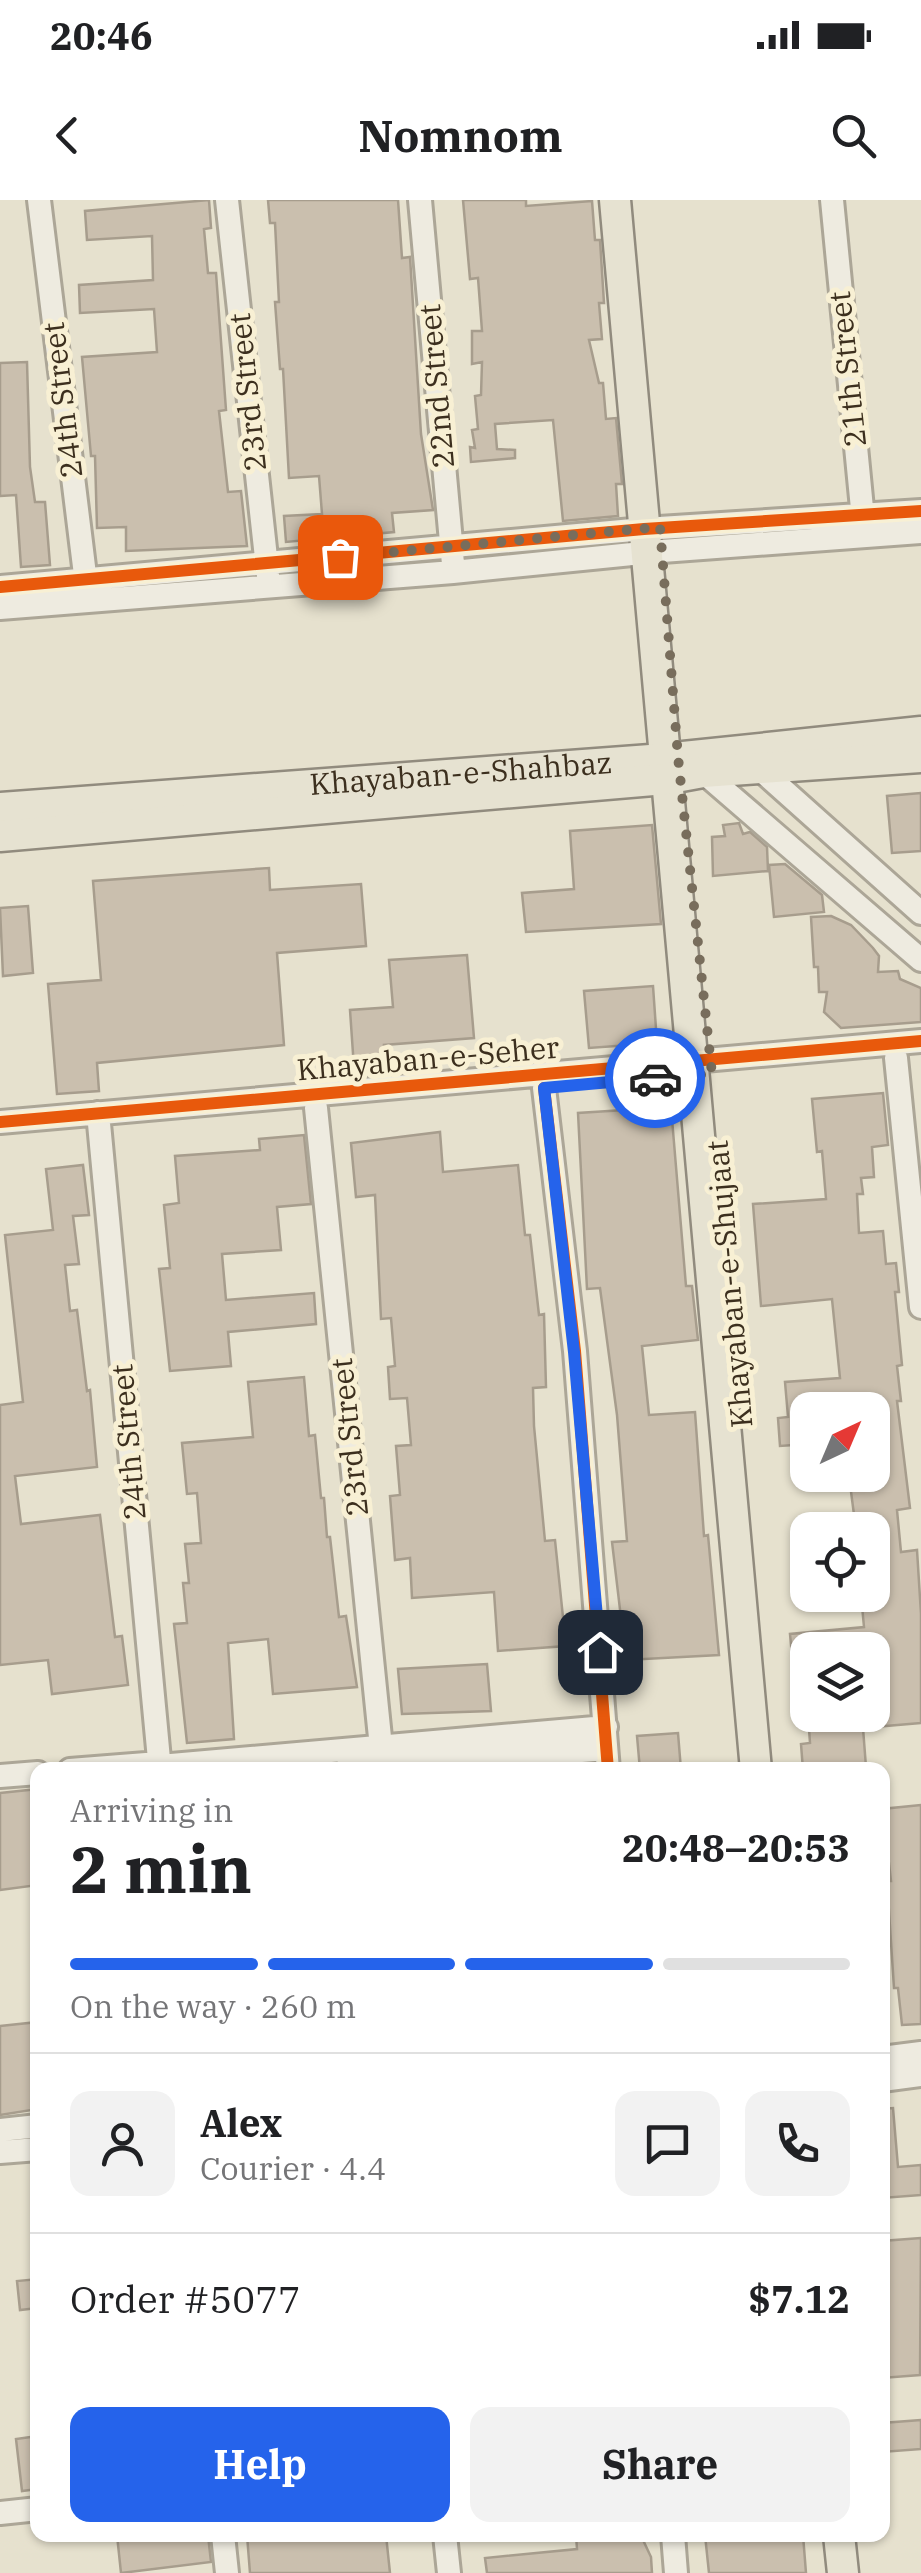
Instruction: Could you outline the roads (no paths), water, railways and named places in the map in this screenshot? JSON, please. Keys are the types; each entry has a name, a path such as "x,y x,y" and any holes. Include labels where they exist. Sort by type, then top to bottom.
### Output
{"main road":[{"path":"615,200 678,769 702,1067"},
{"path":"634,200 653,540"},
{"name":"Khayaban-e-Shahbaz","path":"0,836 678,769 921,732"},
{"name":"Khayaban-e-Shahbaz","path":"0,808 678,769 761,770 921,757"},
{"name":"Khayaban-e-Shujaat","path":"702,1067 755,1762"},
{"name":"Khayaban-e-Shujaat","path":"702,1067 771,1762"},
{"path":"823,2542 825,2573"},
{"path":"840,2542 842,2573"}],"street":[{"name":"24th Street","path":"39,200 87,590"},
{"name":"23rd Street","path":"227,200 267,574"},
{"name":"22nd Street","path":"420,200 454,572"},
{"name":"21th Street","path":"832,200 864,527"},
{"path":"864,527 921,510"},
{"path":"0,608 87,590 267,574 452,548 864,527 921,532"},
{"path":"267,574 454,572 653,540"},
{"path":"0,587 87,590"},
{"path":"678,769 921,960"},
{"path":"761,770 921,914"},
{"name":"Khayaban-e-Seher","path":"0,1122 316,1108 544,1088 921,1041"},
{"name":"Khayaban-e-Seher","path":"0,1136 98,1120 702,1067 921,1056"},
{"path":"896,1058 918,1241 921,1307"},
{"path":"259,1762 607,1749 574,1352 544,1088"},
{"name":"23rd Street","path":"316,1108 382,1757"},
{"name":"24th Street","path":"98,1120 160,1762"},
{"path":"367,1762 382,1757"},
{"path":"0,1776 30,1773"},
{"path":"890,2057 921,2053"},
{"path":"890,2079 921,2075"},
{"path":"0,2130 30,2127"},
{"path":"0,2152 30,2150"},
{"path":"0,2513 30,2509"},
{"path":"225,2542 227,2573"},
{"path":"446,2542 448,2573"},
{"path":"674,2542 676,2573"}]}
